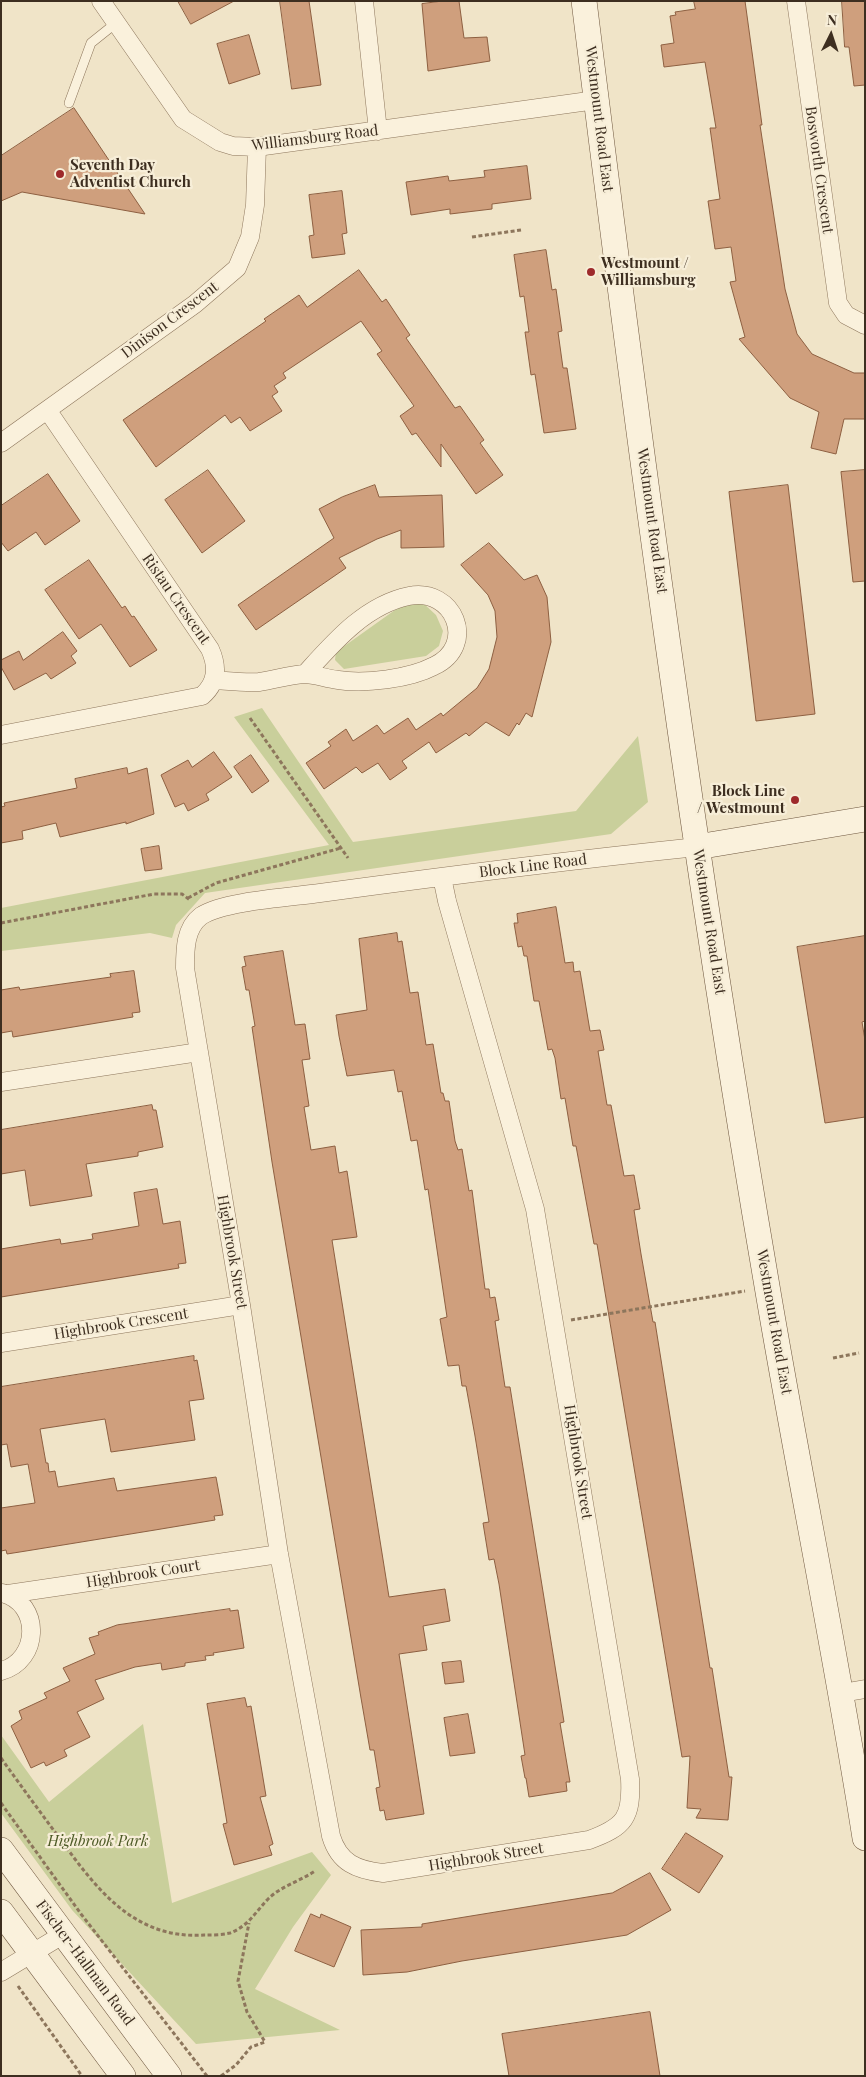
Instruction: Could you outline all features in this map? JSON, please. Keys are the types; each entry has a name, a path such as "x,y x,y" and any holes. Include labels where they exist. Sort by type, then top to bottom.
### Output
{"main road":[{"name":"Westmount Road East","path":"584,1 696,847 767,1287 854,1691 865,1838"},
{"name":"Block Line Road","path":"696,847 865,819"},
{"name":"Fischer-Hallman Road","path":"1,1850 169,2076"},
{"path":"1,1912 124,2076"}],"street":[{"name":"Williamsburg Road","path":"101,1 183,119 211,138 227,144 258,147 596,100"},
{"path":"364,1 378,131"},
{"name":"Bosworth Crescent","path":"796,1 838,303 846,315 865,325"},
{"name":"Dinison Crescent","path":"1,443 195,304 237,268 250,238 255,205 258,147"},
{"name":"Ristau Crescent","path":"48,411 210,649 216,671 214,680"},
{"path":"1,735 189,700 202,696 209,690 214,680 257,682 305,674 339,680 369,681 433,667 447,659 456,647 458,635 457,622 444,604 432,596 410,596 369,613 338,637 305,674"},
{"name":"Block Line Road","path":"200,910 442,876 696,847"},
{"name":"Highbrook Street","path":"200,910 185,941 185,968 241,1305 279,1554 331,1836 335,1850 347,1862 364,1871 383,1873 589,1840 619,1826 627,1815 631,1802 630,1779 556,1323 535,1208 447,900 442,876"},
{"path":"1,1082 198,1052"},
{"name":"Highbrook Crescent","path":"1,1343 241,1305"},
{"name":"Highbrook Court","path":"4,1593 279,1554"},
{"name":"Highbrook Court","path":"1,1671 19,1662 28,1650 32,1637 29,1614 20,1603 4,1593"},
{"path":"1,1972 64,1934"}],"lane":[{"path":"69,103 91,42 116,23"}],"path":[{"path":"472,237 521,230"},
{"path":"250,718 348,858"},
{"path":"187,898 216,883 324,855 341,848"},
{"path":"1,923 154,894 182,894 200,910"},
{"path":"556,1323 655,1304 767,1287"},
{"path":"833,1358 859,1353"},
{"path":"1,1758 96,1887 124,1912 143,1922 188,1936 230,1933 249,1923 269,1898 315,1871"},
{"path":"1,1803 82,1914 206,2076"},
{"path":"221,2076 236,2065 251,2047 265,2042 247,2012 238,1981 249,1923"},
{"path":"18,1986 82,2076"}],"green space":[{"path":"423,603 436,615 443,631 439,646 426,656 344,669 335,660 336,652 402,605"},
{"path":"262,708 353,842 576,811 638,736 648,802 611,834 205,893 176,925 172,938 150,933 1,951 1,908 329,845 234,717"},
{"name":"Highbrook Park","path":"143,1724 172,1903 312,1852 331,1875 293,1927 255,1989 340,2030 196,2044 72,1910 1,1813 1,1735 49,1802"}],"building":[{"path":"178,1 234,1 191,24"},
{"path":"280,1 309,1 321,85 292,89"},
{"path":"459,1 464,38 487,37 490,61 428,71 422,4"},
{"path":"694,1 745,1 762,125 760,125 785,289 797,334 812,354 854,373 865,373 865,419 844,419 836,454 811,448 819,412 790,398 739,339 745,337 730,282 736,281 731,247 715,249 708,201 720,199 710,128 716,128 705,62 664,67 661,45 674,43 670,16 676,15 675,12 695,9"},
{"path":"842,1 865,1 865,85 854,86 849,47 845,47"},
{"path":"249,35 260,74 229,84 217,44"},
{"name":"Seventh Day Adventist Church","path":"74,108 145,214 22,192 1,201 1,156"},
{"path":"527,166 531,199 492,204 492,209 450,214 450,209 411,215 406,182 448,176 449,181 485,177 484,171"},
{"path":"342,191 347,233 342,234 345,254 312,258 309,236 314,235 309,195"},
{"path":"546,250 552,290 556,289 562,331 558,332 563,368 567,368 576,429 544,433 535,374 531,375 525,332 529,332 524,296 520,297 514,255"},
{"path":"359,270 382,302 386,299 410,335 406,338 455,408 460,406 484,440 480,443 503,475 476,494 441,444 441,467 416,433 412,435 400,416 414,406 377,354 382,351 361,321 283,373 286,378 274,386 278,392 272,396 282,411 250,431 240,417 231,423 225,415 156,467 123,420 266,321 264,319 299,295 307,307"},
{"path":"208,470 245,521 202,553 165,500"},
{"path":"865,470 865,581 853,582 841,472"},
{"path":"48,474 80,521 45,545 36,532 8,551 1,542 1,506"},
{"path":"375,485 379,497 442,495 444,547 401,548 401,530 377,539 339,558 346,568 256,630 238,605 334,538 319,509 342,497"},
{"path":"788,485 815,714 756,721 729,492"},
{"path":"489,543 524,580 537,575 547,597 551,642 532,717 526,713 519,725 517,723 509,736 486,722 469,736 466,733 436,753 429,742 402,761 407,768 390,780 378,763 362,773 356,767 324,789 306,763 331,746 328,742 346,729 353,741 377,725 384,734 408,718 416,730 441,713 443,716 477,688 489,669 497,637 495,611 488,595 461,565"},
{"path":"89,560 122,608 125,606 132,617 134,616 157,650 130,667 101,624 79,639 45,590"},
{"path":"63,632 77,651 71,656 76,663 51,679 46,673 14,690 1,667 1,660 19,651 23,660"},
{"path":"214,752 232,777 206,794 209,800 188,811 184,803 175,807 161,775 188,760 192,767"},
{"path":"251,755 269,781 252,793 234,767"},
{"path":"127,768 128,774 147,768 154,814 126,824 126,822 60,837 56,823 22,831 23,839 1,843 1,807 5,806 4,803 77,788 75,779"},
{"path":"159,846 162,869 145,871 141,849"},
{"path":"556,907 565,963 573,962 574,972 580,971 590,1031 600,1030 604,1050 598,1051 607,1105 611,1105 624,1176 634,1175 640,1209 634,1210 641,1254 653,1322 655,1322 710,1668 712,1668 729,1777 732,1777 728,1820 696,1818 701,1809 687,1808 690,1756 682,1757 597,1244 594,1244 576,1146 573,1146 565,1098 561,1099 555,1058 552,1049 548,1050 539,1001 534,1001 527,956 524,956 522,946 518,947 514,923 518,923 517,914"},
{"path":"397,933 398,942 402,941 410,993 418,992 426,1045 433,1044 441,1093 443,1093 445,1101 449,1101 455,1141 458,1150 462,1149 469,1191 472,1190 485,1289 489,1289 490,1298 495,1297 499,1320 495,1321 505,1387 510,1387 564,1722 560,1723 570,1782 566,1782 567,1791 529,1797 521,1756 525,1755 499,1584 494,1559 489,1560 483,1523 489,1522 475,1436 466,1386 462,1386 459,1365 448,1366 440,1319 447,1317 428,1189 425,1190 417,1140 411,1141 402,1091 398,1092 394,1070 347,1076 339,1036 336,1015 367,1010 359,939"},
{"path":"865,936 865,1021 862,1022 865,1040 865,1117 825,1123 797,947"},
{"path":"283,951 295,1025 305,1024 310,1059 302,1060 309,1106 304,1107 311,1150 335,1146 339,1173 347,1171 357,1237 332,1240 389,1597 445,1589 450,1621 423,1626 427,1650 399,1654 424,1814 386,1820 384,1810 380,1811 376,1788 380,1787 374,1750 370,1750 361,1698 272,1162 252,1027 255,1026 249,990 246,990 242,967 246,966 244,957"},
{"path":"134,971 140,1012 132,1013 133,1017 13,1037 12,1031 1,1033 1,990 19,987 20,990 111,977 110,974"},
{"path":"152,1105 153,1110 156,1110 163,1147 138,1152 138,1156 86,1164 92,1196 30,1206 25,1170 1,1174 1,1130"},
{"path":"157,1189 163,1224 180,1221 186,1263 178,1264 179,1268 1,1297 1,1249 60,1239 61,1244 93,1239 92,1234 139,1226 134,1193"},
{"path":"194,1356 194,1361 197,1360 204,1399 189,1401 195,1440 111,1452 105,1419 40,1429 46,1463 48,1463 49,1472 55,1471 58,1487 114,1478 117,1491 216,1477 223,1515 214,1516 215,1520 26,1551 7,1554 6,1550 1,1551 1,1508 35,1503 28,1464 11,1467 7,1444 1,1445 1,1387"},
{"path":"230,1609 230,1611 238,1610 244,1648 213,1653 214,1655 205,1656 206,1660 185,1663 185,1666 162,1670 161,1663 135,1667 95,1680 104,1699 77,1712 90,1737 64,1750 67,1756 46,1766 44,1762 31,1768 11,1726 22,1719 19,1711 47,1698 44,1693 70,1681 63,1668 95,1654 89,1638 99,1635 98,1632 117,1625"},
{"path":"461,1661 464,1682 445,1684 442,1663"},
{"path":"245,1698 247,1707 251,1706 266,1796 260,1797 273,1844 269,1846 272,1855 234,1865 223,1824 227,1823 207,1704"},
{"path":"468,1714 475,1753 450,1756 444,1718"},
{"path":"686,1833 723,1856 699,1893 662,1869"},
{"path":"650,1873 671,1910 627,1935 462,1961 407,1972 363,1975 361,1930 422,1927 422,1924 612,1893"},
{"path":"311,1914 320,1918 321,1914 351,1927 334,1967 295,1951"},
{"path":"650,2012 660,2076 509,2076 502,2034"}],"place":[{"name":"Seventh Day Adventist Church","path":"60,174"},
{"name":"Westmount / Williamsburg","path":"591,272"},
{"name":"Block Line / Westmount","path":"795,800"}]}
